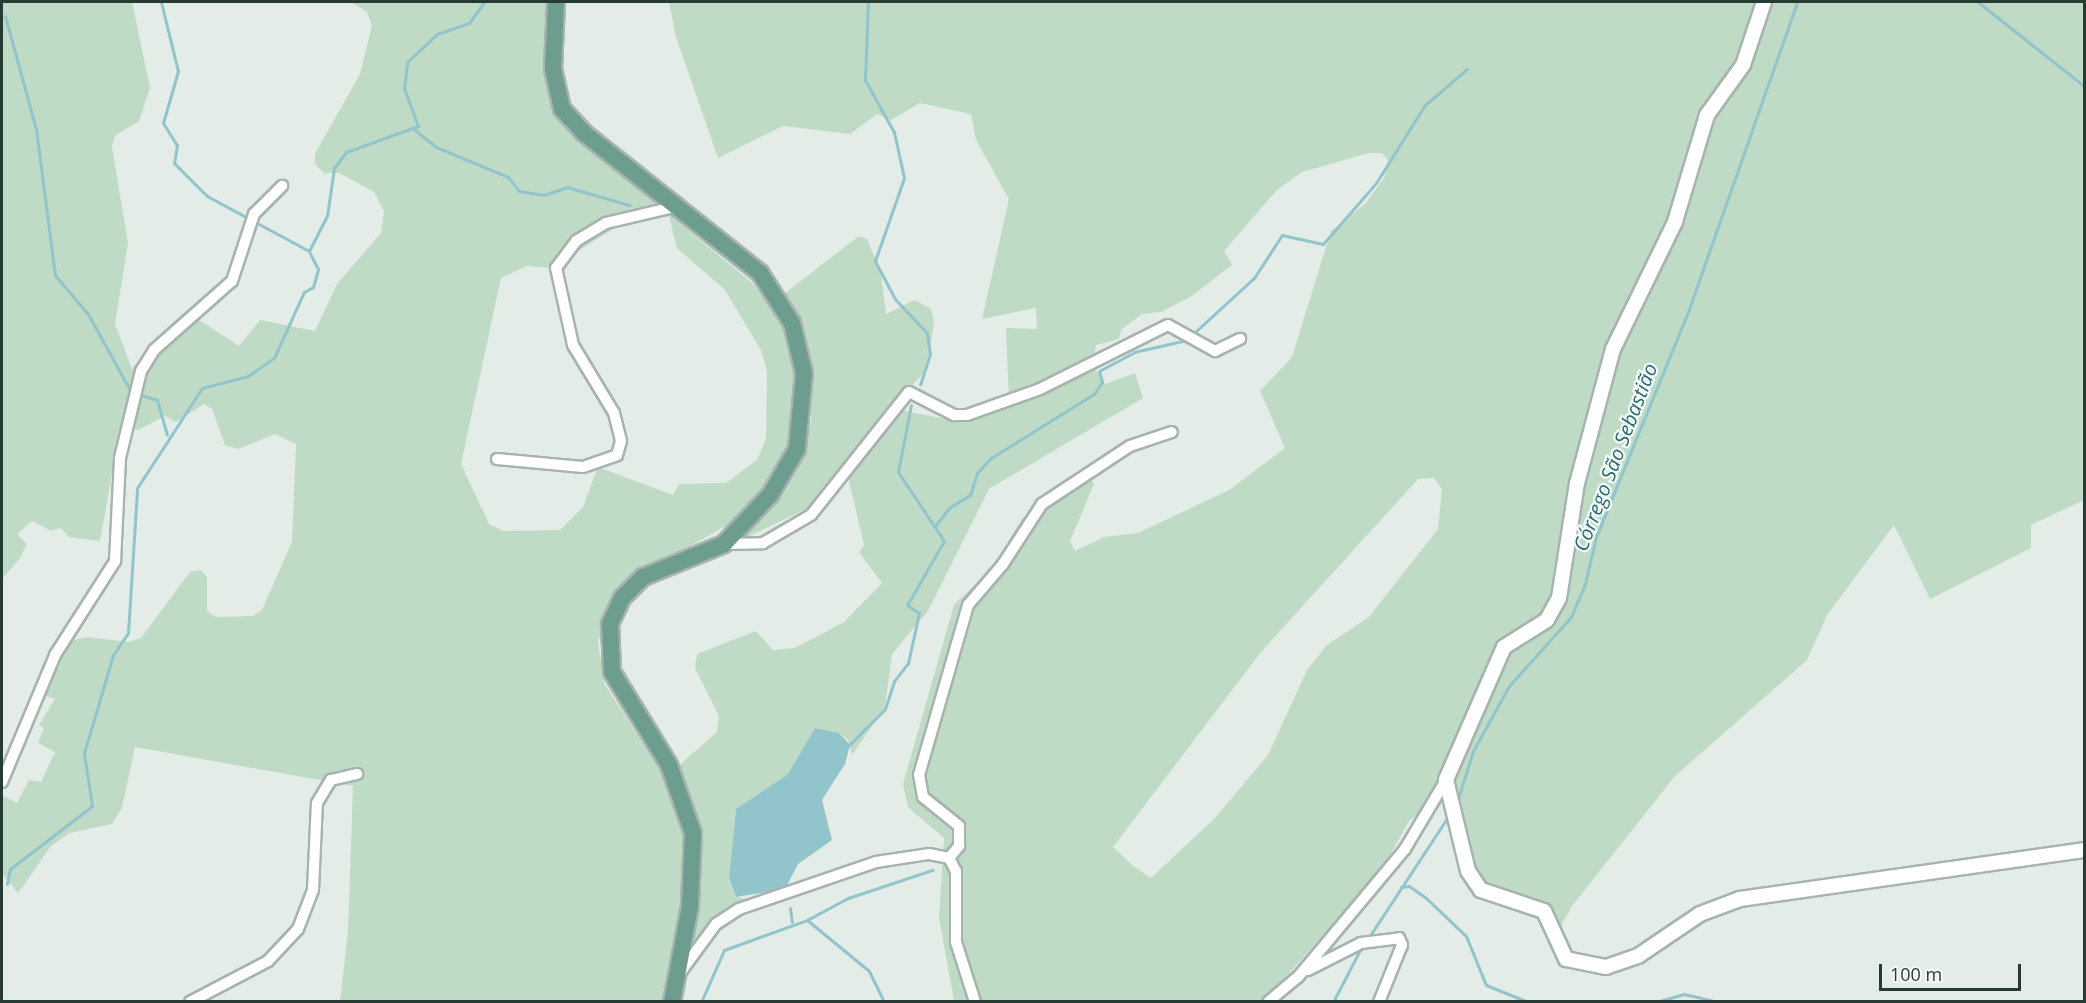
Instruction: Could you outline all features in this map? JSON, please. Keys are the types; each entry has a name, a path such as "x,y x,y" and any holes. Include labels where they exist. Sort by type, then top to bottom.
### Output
{"main road":[{"path":"556,2 553,69 562,110 584,133 678,206 772,287 792,322 804,373 806,402 797,449 770,495 724,544 661,567 630,587 616,610 607,640 612,672 669,765 688,809 694,872 672,1002"}],"street":[{"path":"1268,1002 1298,977 1421,828 1446,780 1504,647 1547,620 1559,598 1577,483 1613,349 1675,222 1707,115 1743,65 1764,2"},
{"path":"2,782 55,655 115,561 120,458 141,371 154,350 232,281 254,214 282,186"},
{"path":"497,459 583,467 617,455 621,441 614,413 573,345 556,268 576,241 598,227 678,206"},
{"path":"724,544 763,543 811,515 909,392 954,415 967,415 1040,389 1168,325 1215,351 1239,339"},
{"path":"949,858 959,846 959,826 923,797 919,775 968,605 1003,564 1042,504 1123,450 1172,432"},
{"path":"190,1002 261,966 298,929 313,890 317,803 331,780 357,774"},
{"path":"1446,780 1468,871 1481,890 1544,911 1561,953 1575,964 1596,967 1638,956 1700,914 1740,899 2085,850"},
{"path":"678,975 716,924 739,909 876,862 929,854 949,858"},
{"path":"949,858 956,871 956,942 975,1002"},
{"path":"1298,977 1367,941 1393,937 1402,945 1379,1002"}],"green space":[{"path":"2,2 132,2 150,88 139,121 115,136 112,147 128,243 115,324 132,369 187,312 239,346 260,320 315,331 337,284 381,233 384,211 374,192 339,173 324,173 315,164 315,154 360,74 372,25 367,12 351,2 549,2 559,116 571,134 751,282 774,310 791,343 797,386 794,426 782,465 764,494 740,518 664,561 605,621 598,642 604,683 669,784 684,825 687,868 667,1001 340,1001 348,932 353,786 135,747 122,808 112,824 70,833 51,846 18,893 2,874 2,795 17,803 29,780 41,782 55,752 38,743 44,728 39,725 55,699 34,691 50,654 68,641 88,637 128,642 141,638 190,572 201,570 207,577 207,611 216,617 253,616 262,610 292,542 296,444 275,434 238,449 225,445 212,409 204,404 176,422 165,416 138,430 121,424 100,541 69,537 61,528 51,531 32,521 17,534 27,544 20,558 2,579","holes":["669,216 677,248 725,290 761,350 767,372 766,439 757,460 726,483 679,484 673,495 598,467 583,507 560,530 503,531 489,524 461,464 501,278 527,266 562,269 575,253 616,227"]},
{"path":"669,2 2084,2 2084,500 2031,525 2031,548 1930,599 1894,525 1827,615 1807,660 1675,776 1572,906 1553,940 1542,921 1509,909 1482,887 1466,847 1462,814 1453,805 1435,802 1409,821 1385,864 1265,1001 954,1001 939,918 944,838 908,807 903,784 954,605 992,568 1022,519 1086,472 1094,484 1070,541 1075,551 1104,537 1138,533 1229,490 1285,448 1260,391 1292,357 1331,231 1366,203 1384,178 1388,160 1382,153 1369,153 1302,172 1277,190 1224,251 1232,265 1192,296 1161,312 1142,314 1121,330 1119,339 1096,345 1093,366 1105,384 1135,373 1143,398 989,489 928,611 892,654 885,707 852,755 848,740 839,733 815,728 788,774 736,809 729,882 736,897 746,899 688,949 695,890 674,770 717,732 719,716 695,668 697,654 756,631 773,650 795,648 844,622 882,583 859,552 864,545 846,468 806,509 741,540 783,495 798,469 811,420 810,361 780,297 859,236 867,239 881,273 886,314 915,300 931,309 934,323 926,371 890,408 946,419 1009,403 1006,328 1037,329 1036,308 982,319 1009,199 976,140 971,114 920,103 891,120 877,114 850,134 783,126 718,158 676,37","holes":["1434,478 1442,489 1438,529 1369,617 1327,645 1307,670 1268,755 1215,818 1151,878 1133,866 1113,847 1261,652 1418,479"]}],"water":[{"path":"815,728 839,733 850,745 845,764 822,800 832,840 798,864 785,889 736,897 729,879 736,809 788,774"}],"waterway":[{"path":"161,2 178,71 163,123 177,145 174,163 207,196 246,217"},
{"path":"309,251 327,216 334,168 346,152 418,126 404,88 407,62 437,34 469,23 484,2"},
{"path":"868,2 865,80 894,132 904,178 875,261 895,299 927,333 930,354 920,384"},
{"name":"Córrego São Sebastião","path":"1457,802 1473,751 1509,686 1571,617 1585,584 1596,537 1689,309 1797,2"},
{"path":"1978,2 2084,86"},
{"path":"5,16 36,129 55,275 88,314 130,390"},
{"path":"1195,332 1254,278 1282,235 1323,244 1376,183 1425,105 1467,69"},
{"path":"415,130 436,147 508,177 519,191 544,195 567,187 629,205"},
{"path":"7,884 10,869 92,806 84,753 113,655 128,633 137,488 202,388 248,376 274,358 304,292 313,287 318,269 309,251 257,223"},
{"path":"935,526 950,507 970,495 977,473 991,458 1094,394 1102,382 1099,371 1134,352 1187,340"},
{"path":"141,395 157,400 167,435"},
{"path":"849,745 885,709 894,681 908,663 919,613 907,605 944,541 898,472 911,405"},
{"name":"Córrego São Sebastião","path":"1367,940 1449,815"},
{"path":"807,920 848,898 932,870"},
{"path":"1401,887 1409,886 1425,897 1466,936 1486,985 1528,1002"},
{"path":"790,908 792,922"},
{"path":"701,1002 724,950 807,920 869,971 884,1002"},
{"path":"1333,1002 1361,948"},
{"path":"1656,1002 1684,994 1718,1002"}]}
